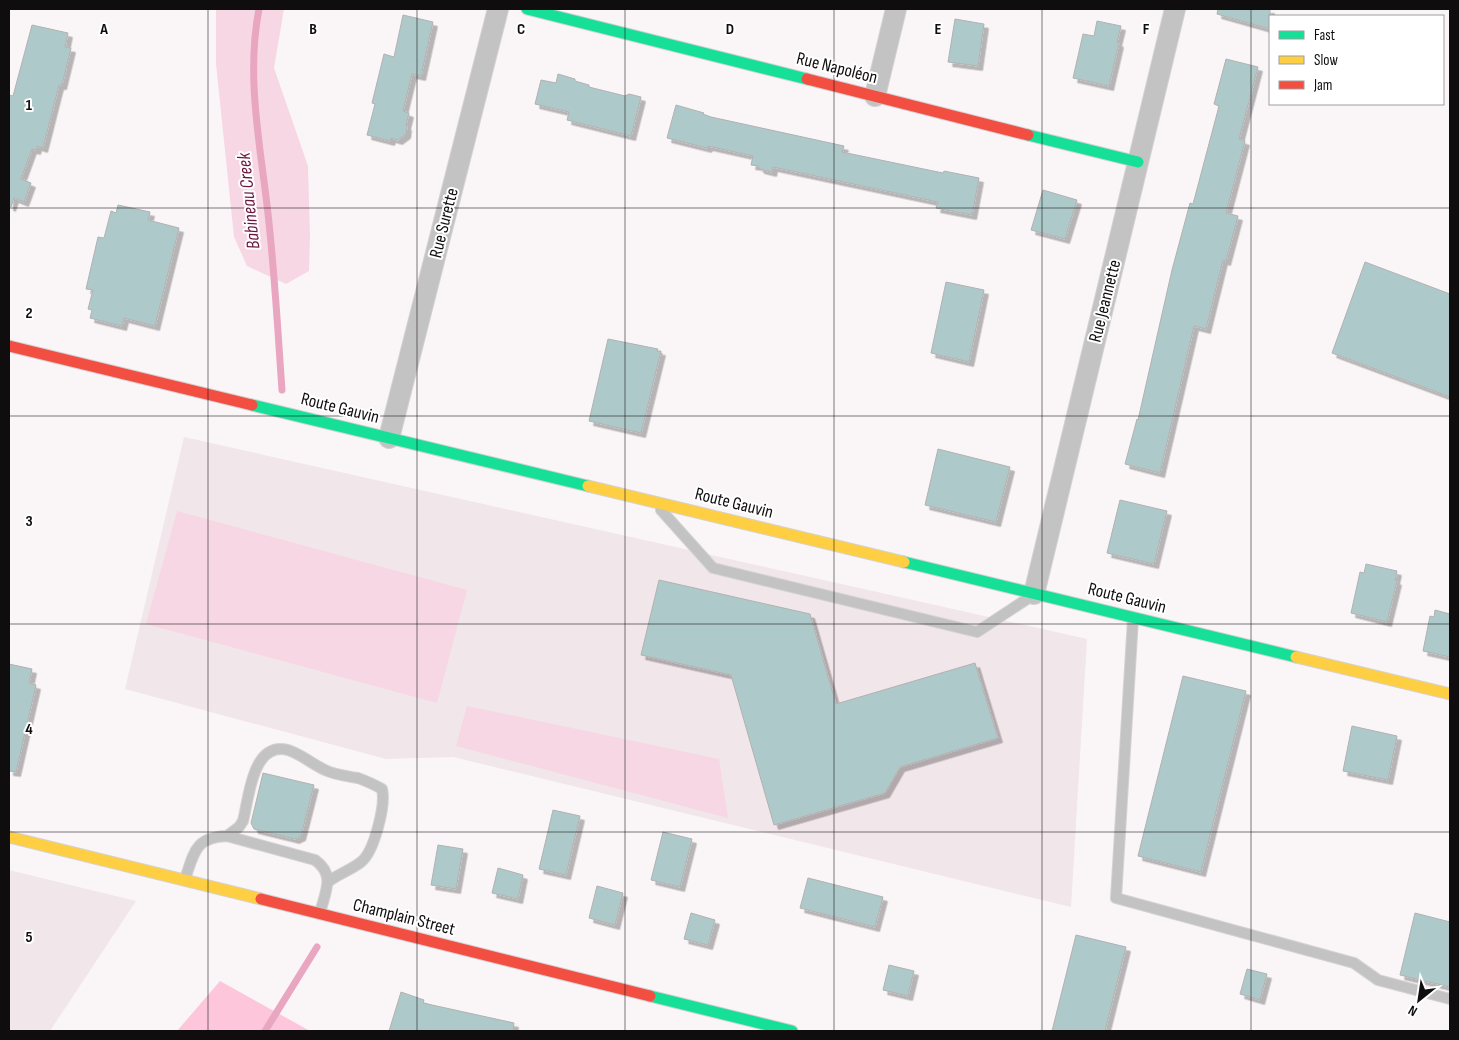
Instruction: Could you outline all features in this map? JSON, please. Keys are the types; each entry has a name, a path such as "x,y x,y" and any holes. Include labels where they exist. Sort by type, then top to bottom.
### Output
{"street":[{"name":"Rue Surette","path":"389,438 498,9"},
{"name":"Rue Napoléon","path":"527,9 1138,162"},
{"path":"875,96 896,9"},
{"name":"Rue Jeannette","path":"1034,594 1175,9"},
{"name":"Route Gauvin","path":"9,346 1450,694"},
{"name":"Champlain Street","path":"9,836 792,1031"}],"lane":[{"path":"654,502 712,568 722,571 977,632 1034,594"},
{"path":"1133,618 1116,898 1354,963 1378,980 1450,998"},
{"path":"226,836 239,827 242,822 256,767 261,758 271,751 281,749 290,751 326,771 359,779 382,789 384,796 383,806 367,856 360,863 337,874 328,882"},
{"path":"184,880 198,845 206,839 226,836 315,860 323,866 327,873 328,882 320,914"}],"shaded area":[{"path":"216,9 284,9 274,68 308,166 310,236 309,271 286,284 247,266 234,237 216,64"},
{"path":"184,437 1087,639 1071,907 453,757 386,759 125,689"},
{"path":"177,511 467,590 437,703 146,624"},
{"path":"467,706 719,759 728,818 456,746"},
{"path":"9,870 136,901 50,1031 9,1031"},
{"path":"220,981 310,1031 177,1031"}],"building":[{"path":"1218,9 1270,9 1269,29 1217,14"},
{"path":"403,15 433,22 421,76 412,74 403,111 409,113 406,134 398,140 391,138 390,141 367,135 375,104 372,103 384,54 394,57"},
{"path":"955,19 984,24 978,66 948,62"},
{"path":"1097,21 1121,26 1109,86 1073,78 1083,34 1094,36"},
{"path":"32,25 68,33 65,47 71,48 62,85 59,85 43,148 37,146 36,150 32,149 21,179 31,183 24,202 14,198 11,207 9,206 9,95 13,96"},
{"path":"1226,59 1258,67 1239,139 1245,141 1226,213 1238,216 1226,261 1223,260 1206,329 1194,326 1160,473 1125,464 1138,420 1172,270 1190,203 1193,204 1219,106 1214,104"},
{"path":"558,74 575,79 575,81 589,85 589,87 625,96 629,94 641,97 631,136 567,120 569,112 535,104 541,80 556,83"},
{"path":"676,105 704,113 711,117 844,146 842,152 943,173 944,171 979,178 972,215 936,208 938,202 773,167 772,172 760,169 758,166 751,165 753,156 708,146 707,148 667,138"},
{"path":"1043,190 1077,200 1065,239 1031,230"},
{"path":"118,205 150,212 148,220 179,228 155,326 124,318 122,326 90,318 92,310 88,309 93,290 86,289 98,237 104,238 111,211 116,213"},
{"path":"1365,262 1450,294 1450,397 1332,353"},
{"path":"946,282 984,290 969,362 931,353"},
{"path":"608,339 661,351 641,433 589,421"},
{"path":"938,449 1010,467 996,522 925,505"},
{"path":"1120,500 1167,511 1154,564 1107,553"},
{"path":"1366,564 1397,571 1395,580 1397,581 1387,622 1351,613 1360,572 1364,573"},
{"path":"659,580 810,614 836,704 975,663 998,738 900,767 885,793 774,825 731,675 641,655"},
{"path":"1435,610 1450,614 1450,657 1423,651 1430,616 1434,617"},
{"path":"9,664 32,669 29,683 36,685 16,772 9,771"},
{"path":"1183,676 1246,691 1201,872 1138,856"},
{"path":"1352,726 1397,736 1388,780 1343,771"},
{"path":"263,773 314,785 301,836 295,839 254,829 251,823"},
{"path":"553,810 580,816 566,875 539,869"},
{"path":"663,832 692,839 680,887 651,880"},
{"path":"438,845 463,849 456,889 431,885"},
{"path":"498,868 523,875 518,899 492,893"},
{"path":"808,878 883,897 875,927 800,908"},
{"path":"597,886 623,893 615,925 589,918"},
{"path":"691,913 715,920 708,945 684,939"},
{"path":"1415,913 1450,922 1450,987 1400,975"},
{"path":"1076,935 1126,947 1105,1031 1052,1031"},
{"path":"889,965 914,971 908,996 883,990"},
{"path":"1247,969 1267,974 1260,1000 1240,994"},
{"path":"401,992 424,1000 423,1003 514,1023 513,1031 389,1031"}],"waterway":[{"name":"Babineau Creek","path":"259,9 255,36 254,89 271,244 282,390"},
{"path":"265,1031 317,947"}],"traffic: fast":[{"path":"527,9 807,79"},
{"path":"1028,135 1138,162"},
{"path":"252,405 588,486"},
{"path":"904,562 1296,657"},
{"path":"650,996 792,1031"}],"traffic: slow":[{"path":"588,486 904,562"},
{"path":"1296,657 1450,694"},
{"path":"9,837 261,899"}],"traffic: jam":[{"path":"807,79 1028,135"},
{"path":"9,346 252,405"},
{"path":"261,899 650,996"}]}
